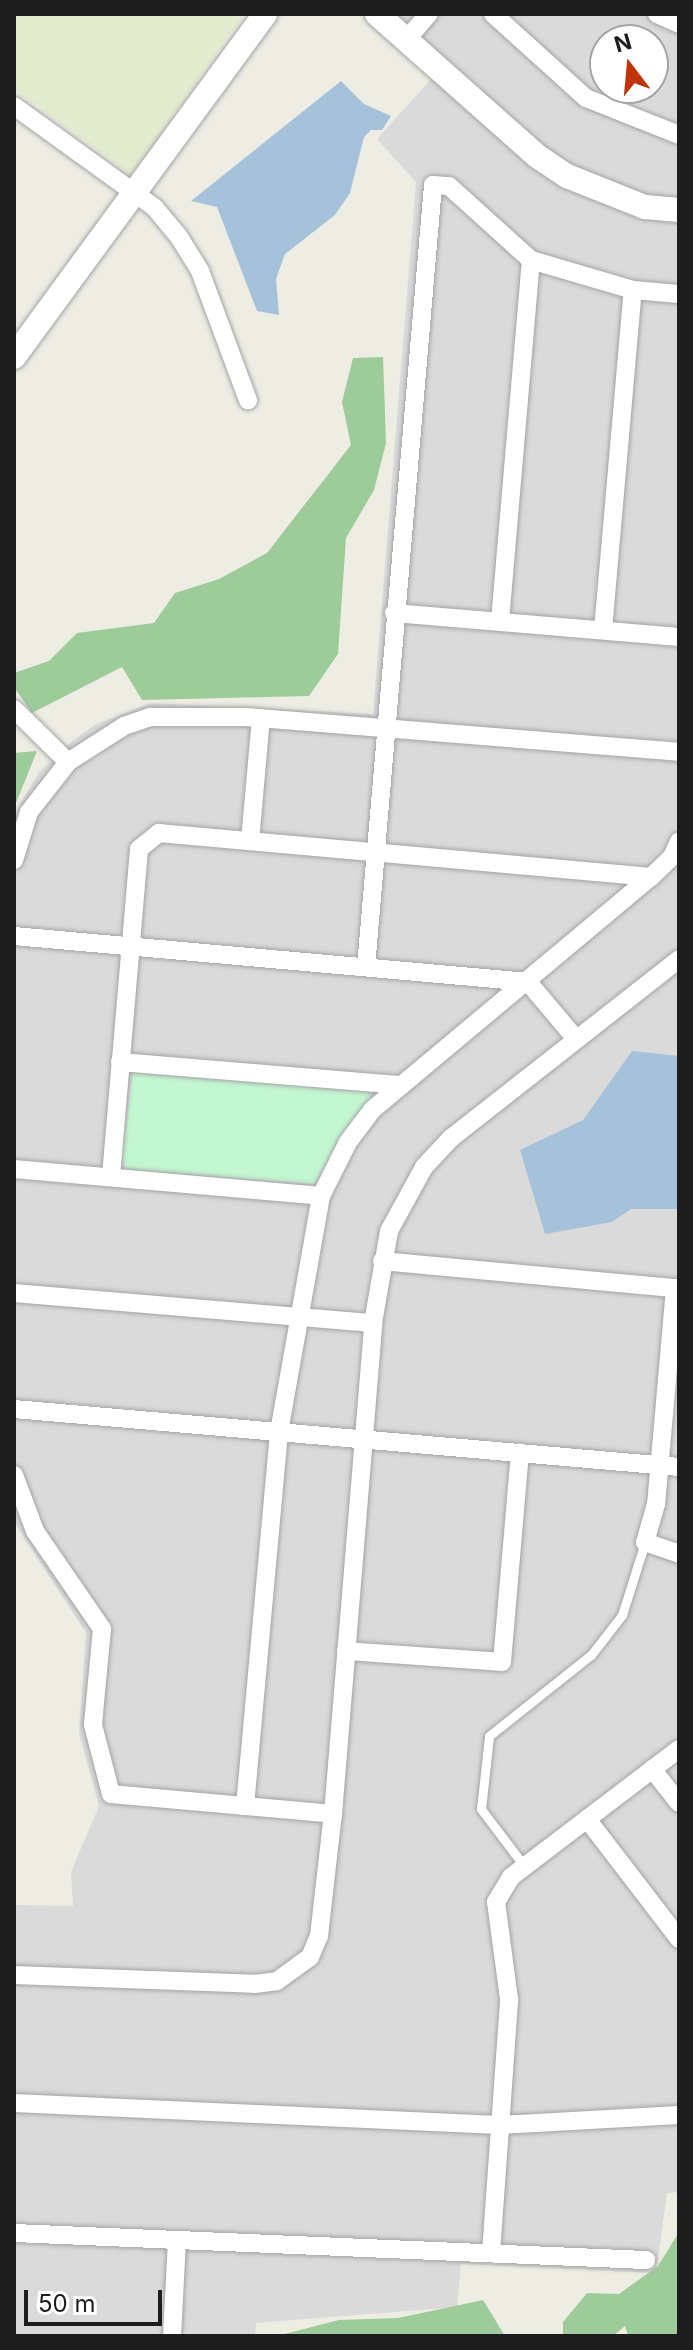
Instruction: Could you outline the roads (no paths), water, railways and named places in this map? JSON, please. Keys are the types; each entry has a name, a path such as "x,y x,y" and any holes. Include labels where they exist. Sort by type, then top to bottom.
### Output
{"street":[{"path":"14,357 265,14"},
{"path":"377,14 537,156 567,176 645,207 679,210"},
{"path":"406,40 429,14"},
{"path":"493,14 586,98 679,135"},
{"path":"657,14 679,24"},
{"path":"14,106 135,194 179,237 200,271 248,400"},
{"path":"366,967 433,185 449,186 531,260 633,290 679,294"},
{"path":"500,621 531,260"},
{"path":"603,630 633,290"},
{"path":"394,613 679,637"},
{"path":"14,709 68,762"},
{"path":"14,860 29,812 68,762 124,726 150,717 261,718 679,752"},
{"path":"250,841 261,718"},
{"path":"111,1176 139,849 159,833 651,877"},
{"path":"245,1806 279,1432 321,1196 348,1142 398,1085 528,982 651,877 672,857 679,841"},
{"path":"14,936 528,982 576,1039"},
{"path":"14,1975 277,1981 310,1957 319,1936 333,1814 373,1323 389,1231 424,1167 451,1138 679,959"},
{"path":"120,1062 398,1085"},
{"path":"14,1169 321,1196"},
{"path":"382,1261 675,1288 673,1381 645,1542 679,1554"},
{"path":"14,1293 373,1323"},
{"path":"14,1409 679,1467"},
{"path":"346,1651 502,1662 520,1453"},
{"path":"14,1475 35,1531 102,1629 93,1725 111,1794 333,1814"},
{"path":"491,2253 509,1999 496,1902 502,1889 525,1867 679,1749"},
{"path":"652,1769 679,1803"},
{"path":"587,1819 679,1939"},
{"path":"14,2103 499,2125 679,2115"},
{"path":"14,2233 646,2260"},
{"path":"172,2336 177,2240"}],"lane":[{"path":"525,1867 481,1809 489,1736 591,1655 622,1615 645,1542"}],"water":[{"path":"341,81 364,104 391,116 382,130 371,130 364,137 350,193 335,215 285,254 276,279 279,315 257,311 217,207 191,201"},
{"path":"632,1051 679,1056 679,1209 631,1209 612,1222 545,1234 520,1150 583,1120"}]}
